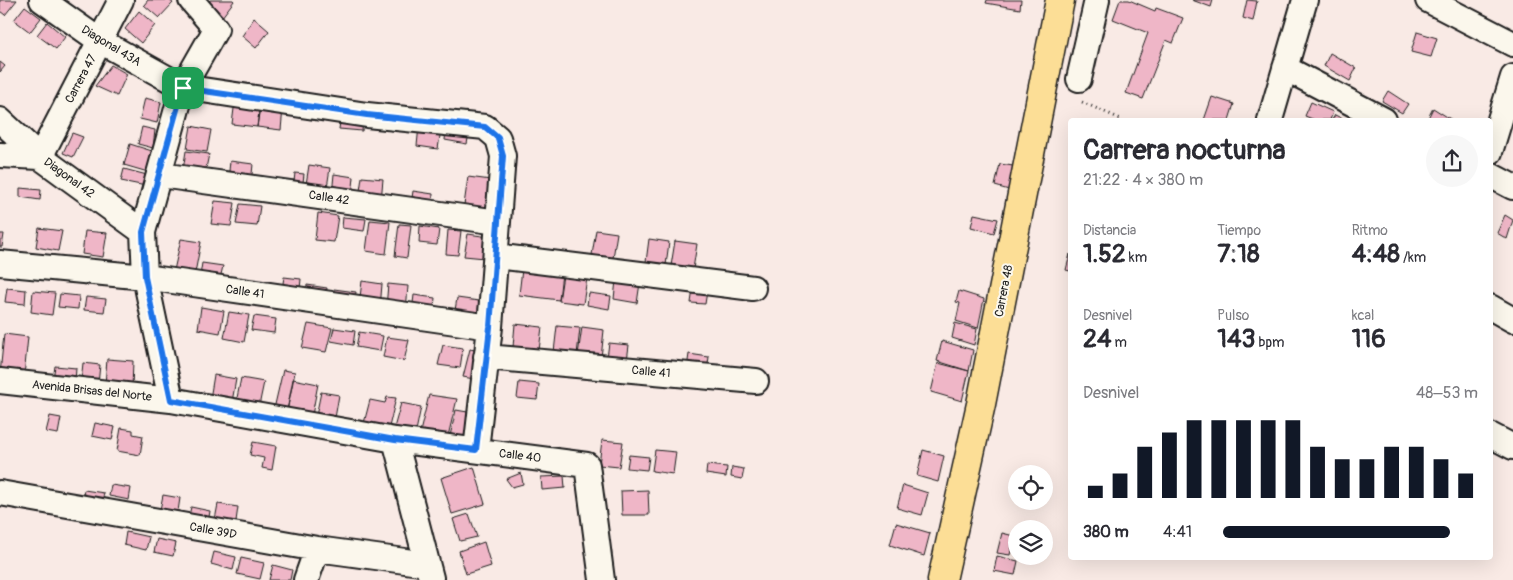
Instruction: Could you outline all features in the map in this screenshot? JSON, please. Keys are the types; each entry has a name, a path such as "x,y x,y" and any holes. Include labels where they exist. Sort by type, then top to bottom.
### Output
{"main road":[{"name":"Carrera 48","path":"942,580 981,404 1060,0"}],"street":[{"name":"Diagonal 43A","path":"42,0 100,41 183,88"},
{"name":"Carrera 47","path":"40,157 121,0"},
{"path":"171,400 145,277 143,232 183,88 216,29 191,0"},
{"path":"1079,79 1097,0"},
{"path":"1271,118 1305,0"},
{"path":"1428,0 1513,44"},
{"path":"1285,68 1380,118"},
{"path":"1493,142 1513,77"},
{"path":"183,88 367,115 485,127 498,138 503,156 496,256 476,450"},
{"name":"Diagonal 42","path":"0,120 40,157 143,232"},
{"path":"0,155 40,157"},
{"name":"Calle 42","path":"160,174 498,222"},
{"path":"1493,177 1513,187"},
{"path":"496,256 753,288"},
{"name":"Calle 41","path":"0,263 145,277 490,327"},
{"path":"1493,309 1513,320"},
{"name":"Calle 41","path":"486,357 756,381"},
{"name":"Avenida Brisas del Norte","path":"0,381 171,400 395,440"},
{"path":"1493,437 1513,447"},
{"path":"395,440 429,572"},
{"name":"Calle 40","path":"395,440 586,464 602,580"},
{"name":"Calle 39D","path":"0,493 317,549 429,572"},
{"path":"306,580 317,549"}],"building":[{"path":"0,0 17,0 5,15 0,11"},
{"path":"148,0 169,0 173,3 159,18 144,5"},
{"path":"210,0 234,1 222,17 207,4"},
{"path":"987,0 1021,0 1020,9 986,3"},
{"path":"1120,0 1129,0 1155,11 1156,8 1183,18 1173,43 1166,40 1143,99 1126,93 1148,33 1113,19"},
{"path":"1192,0 1213,0 1211,7"},
{"path":"1247,0 1257,1 1253,21 1243,18"},
{"path":"25,6 41,18 30,32 14,20"},
{"path":"139,11 155,25 141,43 125,29"},
{"path":"254,18 269,31 256,48 242,36"},
{"path":"47,22 65,37 56,49 37,35"},
{"path":"1417,32 1437,38 1431,57 1411,52"},
{"path":"1330,53 1356,68 1350,81 1324,66"},
{"path":"0,62 5,66 0,72"},
{"path":"111,65 127,74 117,96 95,86"},
{"path":"1388,91 1408,104 1402,113 1382,101"},
{"path":"1212,97 1234,104 1230,118 1205,118"},
{"path":"145,98 161,102 157,123 140,119"},
{"path":"235,101 260,105 257,127 232,124"},
{"path":"1311,102 1333,112 1331,118 1310,118 1305,116"},
{"path":"260,105 283,108 281,130 257,127"},
{"path":"1433,108 1449,118 1428,118"},
{"path":"341,116 363,119 362,131 339,129"},
{"path":"191,126 211,130 207,152 187,149"},
{"path":"419,126 441,129 438,149 417,146"},
{"path":"142,127 155,130 153,148 138,144"},
{"path":"446,130 469,133 467,144 445,140"},
{"path":"72,133 83,137 73,157 63,153"},
{"path":"130,144 152,151 148,172 124,165"},
{"path":"186,151 209,154 204,178 182,176"},
{"path":"230,161 253,164 251,184 228,181"},
{"path":"1000,164 1013,166 1009,190 995,186"},
{"path":"309,165 330,168 326,194 305,191"},
{"path":"124,169 147,175 146,186 121,181"},
{"path":"295,173 304,174 302,191 293,190"},
{"path":"334,174 354,177 352,197 332,195"},
{"path":"362,177 383,179 381,201 359,198"},
{"path":"468,177 491,180 486,215 463,212"},
{"path":"20,188 41,190 40,200 20,197"},
{"path":"413,191 433,194 432,208 411,205"},
{"path":"215,201 235,203 231,226 211,224"},
{"path":"240,204 260,206 257,226 236,224"},
{"path":"318,213 338,216 334,242 315,240"},
{"path":"974,214 998,219 994,233 971,227"},
{"path":"1505,215 1513,220 1507,239 1497,233"},
{"path":"343,217 366,219 364,231 342,228"},
{"path":"370,220 390,222 386,254 366,251"},
{"path":"399,224 411,225 407,258 395,256"},
{"path":"420,226 439,229 437,245 419,243"},
{"path":"39,228 62,231 58,251 36,247"},
{"path":"448,230 461,231 458,255 446,254"},
{"path":"596,230 617,233 613,258 592,255"},
{"path":"85,231 107,233 103,257 82,254"},
{"path":"0,234 4,234 2,247 0,247"},
{"path":"468,234 489,237 485,258 464,256"},
{"path":"181,239 201,242 194,278 173,275"},
{"path":"649,239 669,242 666,265 646,262"},
{"path":"675,241 697,244 693,269 671,266"},
{"path":"202,263 223,266 220,279 200,276"},
{"path":"522,269 562,273 559,300 519,295"},
{"path":"563,275 587,278 583,304 559,301"},
{"path":"284,277 301,279 299,298 281,296"},
{"path":"616,280 640,283 637,303 614,299"},
{"path":"362,281 382,284 380,308 359,305"},
{"path":"388,284 408,286 406,311 386,308"},
{"path":"307,285 327,288 325,301 305,299"},
{"path":"7,288 26,290 25,304 5,302"},
{"path":"334,289 356,292 354,305 332,302"},
{"path":"693,289 707,291 705,304 691,303"},
{"path":"33,291 55,293 52,315 31,312"},
{"path":"959,291 984,299 978,328 956,321 960,303 956,302"},
{"path":"589,293 611,296 609,309 587,305"},
{"path":"60,294 79,296 78,309 58,307"},
{"path":"414,295 435,298 433,315 412,312"},
{"path":"86,297 106,299 104,312 84,310"},
{"path":"457,298 479,301 477,320 454,317"},
{"path":"201,307 224,311 220,333 198,329"},
{"path":"229,312 249,315 244,342 224,338"},
{"path":"254,316 276,319 274,333 251,330"},
{"path":"955,323 977,329 974,345 952,338"},
{"path":"308,324 332,328 326,352 302,348"},
{"path":"515,324 542,327 539,350 513,347"},
{"path":"557,326 580,328 577,355 554,352"},
{"path":"582,327 604,330 601,358 578,355"},
{"path":"334,328 355,331 353,345 331,341"},
{"path":"359,332 383,336 380,351 356,347"},
{"path":"4,334 28,337 24,376 0,374"},
{"path":"387,337 409,340 404,361 383,357"},
{"path":"942,341 973,350 969,371 937,361"},
{"path":"609,343 629,345 627,361 607,358"},
{"path":"443,345 463,348 460,368 438,365"},
{"path":"470,349 479,351 474,379 463,377"},
{"path":"689,354 709,357 707,371 687,368"},
{"path":"107,359 133,361 132,388 105,385"},
{"path":"83,363 100,365 98,384 81,382"},
{"path":"938,363 969,371 962,401 931,392"},
{"path":"55,366 76,368 75,382 53,379"},
{"path":"283,370 295,372 287,411 274,409"},
{"path":"214,375 236,379 232,402 210,399"},
{"path":"241,378 264,382 259,406 236,403"},
{"path":"293,379 318,384 312,415 287,411"},
{"path":"519,382 539,384 537,400 517,398"},
{"path":"321,392 339,395 335,418 316,416"},
{"path":"429,395 457,399 448,436 420,432"},
{"path":"387,397 396,398 389,427 364,423 370,400 385,403"},
{"path":"401,403 421,407 416,431 394,428"},
{"path":"456,410 479,414 473,440 450,436"},
{"path":"50,416 61,418 58,434 46,432"},
{"path":"95,423 115,427 112,440 92,436"},
{"path":"121,428 133,430 133,434 143,436 140,455 117,451"},
{"path":"602,440 623,442 619,467 599,465"},
{"path":"253,442 276,446 272,470 262,468 264,458 250,455"},
{"path":"655,450 676,452 673,474 652,471"},
{"path":"923,450 944,456 938,482 917,476"},
{"path":"629,455 649,457 647,470 627,468"},
{"path":"707,465 727,467 726,477 706,474"},
{"path":"474,467 485,504 452,514 441,478"},
{"path":"732,467 744,469 742,479 731,477"},
{"path":"521,473 523,484 512,487 506,479"},
{"path":"564,476 565,488 542,490 541,477"},
{"path":"111,485 131,488 129,500 109,496"},
{"path":"903,485 928,493 922,515 897,508"},
{"path":"84,490 104,493 101,505 82,501"},
{"path":"648,490 649,515 622,515 621,491"},
{"path":"163,495 180,498 177,518 159,515"},
{"path":"218,504 238,507 235,528 214,525"},
{"path":"191,507 210,511 208,523 188,520"},
{"path":"469,514 477,537 460,541 453,519"},
{"path":"896,523 930,533 924,556 890,545"},
{"path":"126,532 149,537 146,550 124,545"},
{"path":"1002,533 1008,534 1008,555 997,553"},
{"path":"157,539 176,543 173,556 154,552"},
{"path":"484,542 491,566 466,574 459,551"},
{"path":"214,552 236,557 233,570 211,564"},
{"path":"997,556 1008,559 1008,565 1017,565 1015,575 994,571"},
{"path":"241,558 264,563 260,579 237,574"},
{"path":"273,565 292,570 290,580 269,580"}],"route":[{"path":"183,88 367,115 485,127 498,138 503,156 496,256 476,450 395,440 171,400 145,277 143,232 183,88"}]}
